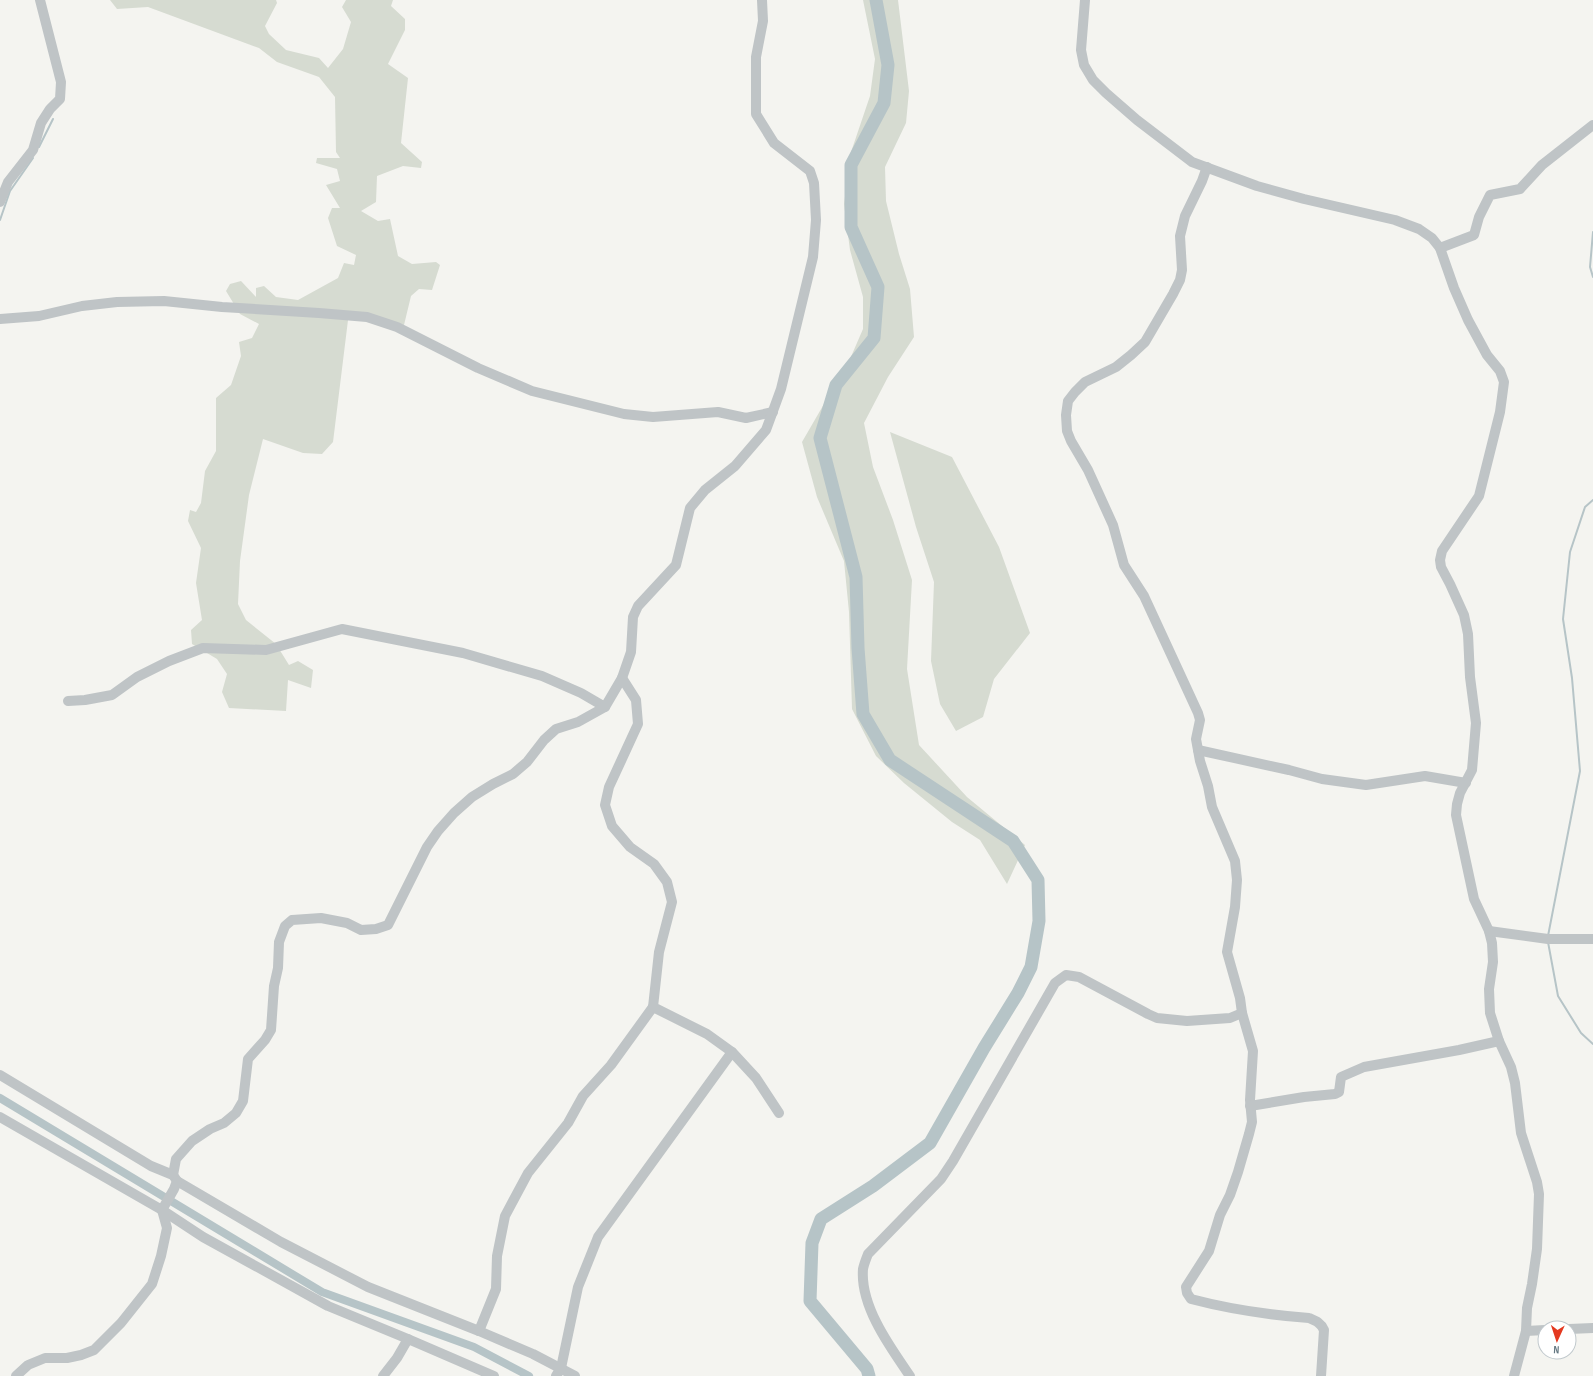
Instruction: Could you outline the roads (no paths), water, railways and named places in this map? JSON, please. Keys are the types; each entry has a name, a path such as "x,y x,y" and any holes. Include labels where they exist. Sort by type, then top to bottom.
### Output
{"street":[{"path":"0,202 8,182 33,150 41,123 50,109 60,99 61,82 40,0"},
{"path":"16,1376 28,1365 45,1358 67,1358 94,1350 121,1323 152,1284 161,1256 167,1228 162,1210 174,1189 176,1159 192,1141 210,1129 224,1123 236,1113 243,1101 248,1059 265,1040 271,1030 274,986 278,968 279,942 285,926 292,920 321,918 347,923 362,930 376,929 388,925 427,847 438,831 454,813 472,797 513,774 527,762 544,740 556,729 578,722 605,707 622,678 631,652 633,617 638,606 676,565 690,508 705,490 735,466 766,430 780,389 813,257 815,213 814,183 810,171 774,143 756,114 756,57 763,21 762,0"},
{"path":"1085,0 1082,50 1084,65 1106,94 1192,162 1263,188 1395,220 1419,229 1432,238 1440,248 1454,288 1468,320 1488,355 1500,372 1504,382 1500,412 1479,496 1442,551 1440,560 1441,566 1464,615 1468,634 1470,677 1476,723 1472,770 1460,793 1456,815 1474,899 1489,930 1493,962 1488,1001 1490,1013 1499,1041 1511,1067 1516,1083 1521,1133 1537,1182 1539,1194 1537,1249 1527,1308 1526,1331 1514,1376"},
{"path":"1440,248 1474,235 1479,216 1490,195 1520,189 1542,165 1593,125"},
{"path":"1207,167 1185,216 1180,236 1182,270 1180,280 1173,294 1145,342 1131,356 1116,367 1085,382 1068,401 1066,415 1067,431 1071,441 1088,470 1113,525 1124,565 1144,596 1198,713 1200,720 1196,738 1200,761 1208,786 1212,807 1235,861 1237,880 1235,907 1227,952 1253,1051 1250,1106 1252,1122 1238,1172 1230,1195 1220,1215 1209,1251 1186,1287 1187,1293 1191,1299 1203,1302 1280,1316 1309,1318 1316,1321 1324,1330 1321,1376"},
{"path":"0,319 39,316 82,306 117,302 164,301 367,318 396,326 478,368 532,391 624,414 653,417 718,412 746,418 773,412"},
{"path":"68,701 85,700 112,695 137,677 203,648 266,650 342,629 463,653 542,676 581,693 605,707"},
{"path":"479,1331 496,1289 497,1256 505,1216 525,1180 568,1123 583,1096 611,1065 654,1007 659,952 672,902 667,882 654,864 630,847 612,826 605,805 608,787 638,724 636,700 622,678"},
{"path":"1198,750 1282,768 1322,780 1366,785 1425,776 1466,783"},
{"path":"1489,930 1548,939 1593,940"},
{"path":"910,1376 880,1330 865,1290 863,1267 868,1254 941,1179 953,1161 1055,983 1066,975 1079,977 1157,1018 1186,1021 1230,1018 1242,1012"},
{"path":"654,1007 707,1034 732,1052 756,1078 779,1113"},
{"path":"1250,1106 1304,1097 1335,1094 1339,1092 1341,1077 1364,1067 1459,1050 1499,1041"},
{"path":"558,1373 578,1287 598,1237 732,1052"},
{"path":"0,1075 281,1242 368,1287 479,1331 558,1373 575,1376"},
{"path":"0,1117 162,1210 203,1237 328,1306 408,1338 494,1376"},
{"path":"1577,1329 1593,1328"},
{"path":"1526,1331 1537,1330"},
{"path":"383,1376 397,1358 408,1338"}],"waterway":[{"path":"869,1376 867,1369 810,1301 812,1243 821,1219 873,1186 930,1143 984,1048 1018,993 1031,967 1039,921 1038,880 1013,841 890,760 863,714 858,648 856,577 820,438 836,385 874,338 878,287 851,227 851,165 884,103 888,65 876,0"},
{"path":"39,147 53,119"},
{"path":"0,220 10,191 33,158"},
{"path":"1593,232 1590,267 1593,277"},
{"path":"1548,936 1580,771 1572,678 1563,619 1570,552 1585,507 1593,500"},
{"path":"1548,942 1558,996 1581,1033 1593,1044"},
{"path":"0,1098 322,1292 474,1347 529,1376"}]}
